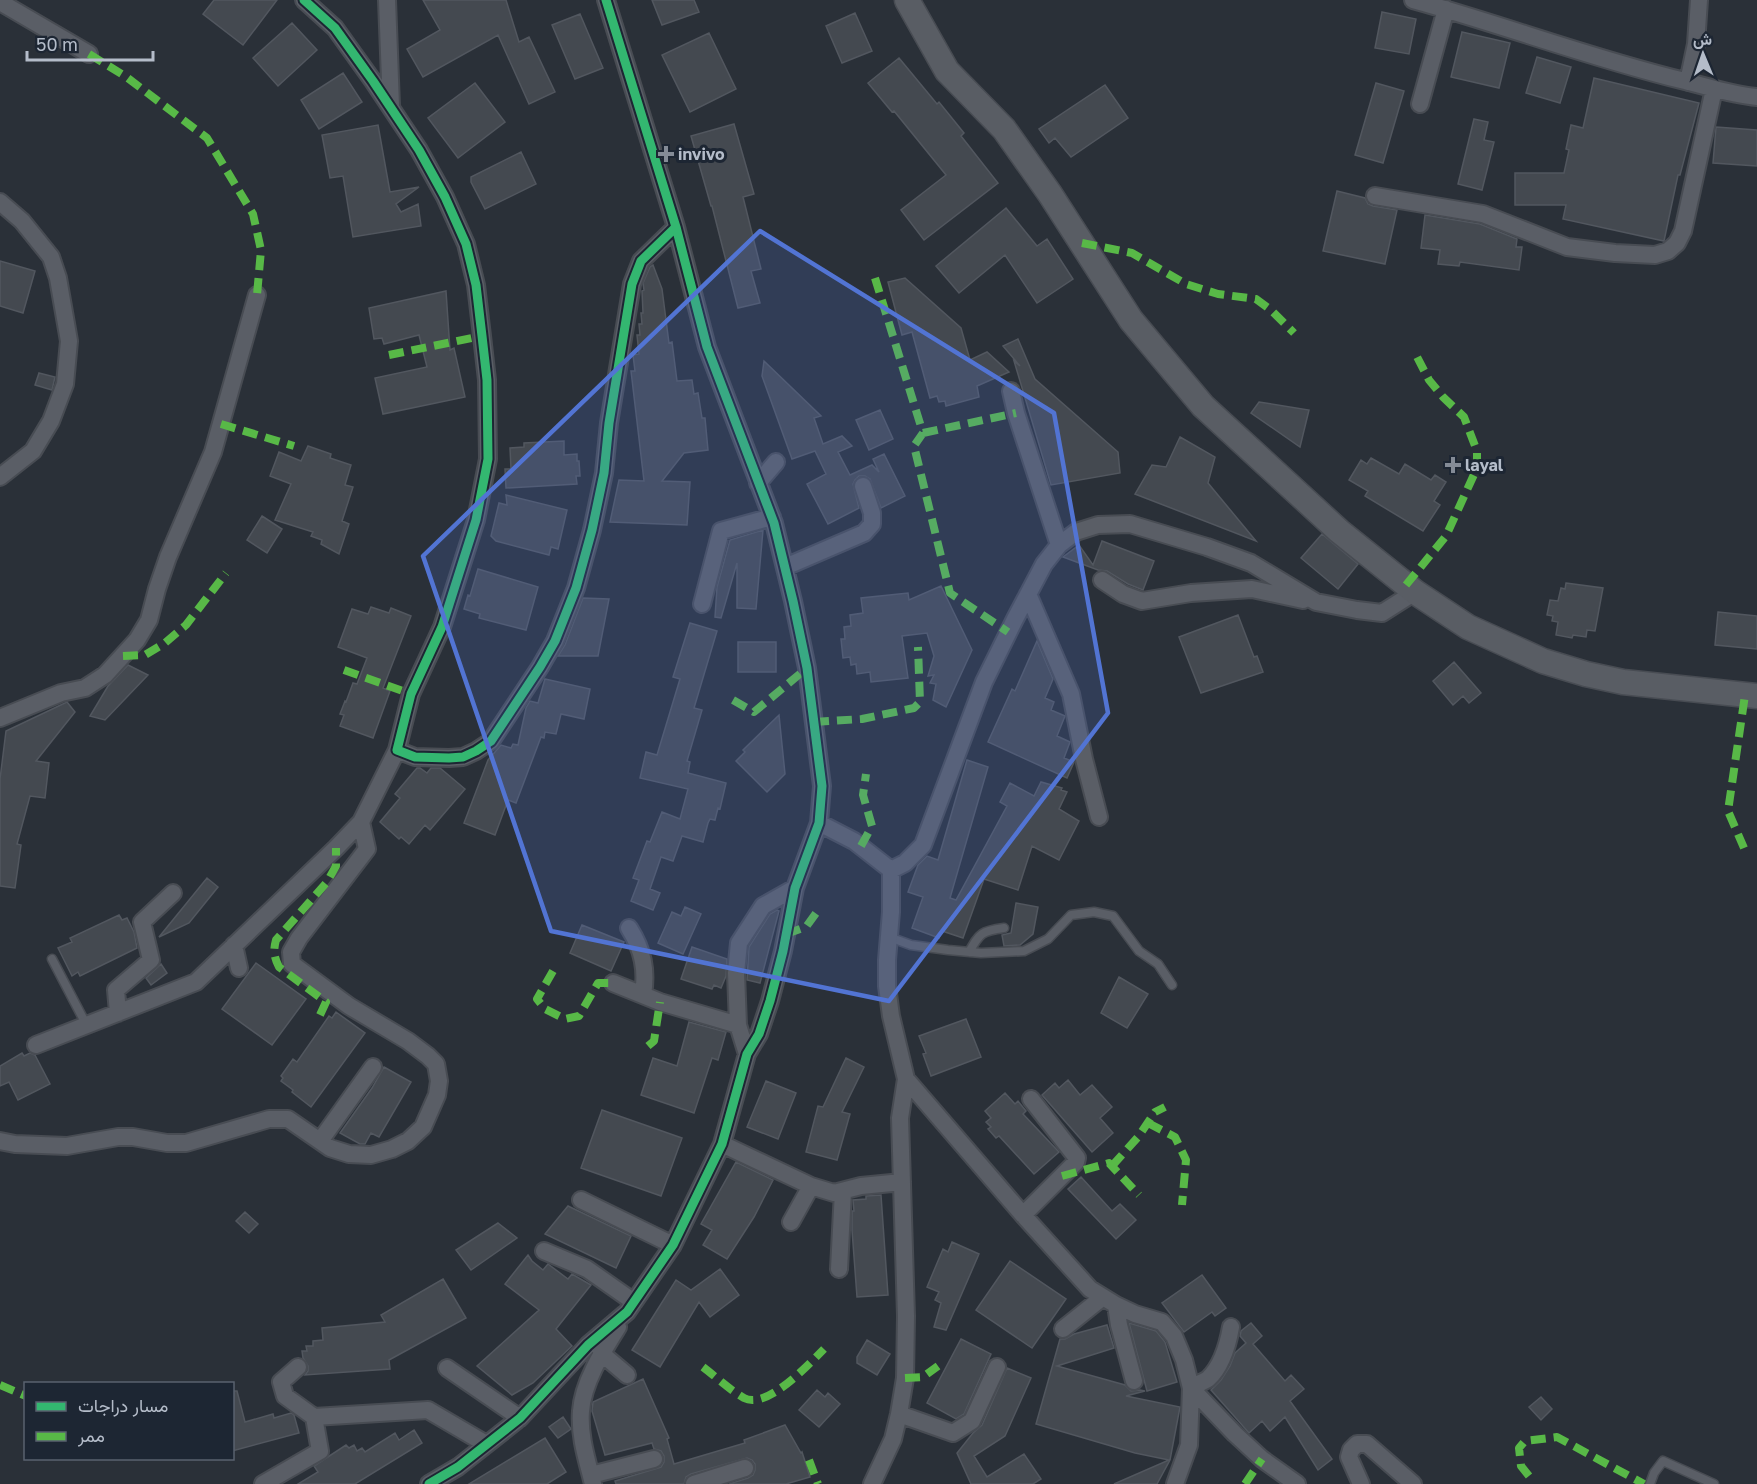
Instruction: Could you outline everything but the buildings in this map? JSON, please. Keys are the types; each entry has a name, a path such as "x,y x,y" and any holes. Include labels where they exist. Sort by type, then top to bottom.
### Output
{"main road":[{"path":"907,0 947,71 1004,129 1050,194 1131,320 1203,406 1339,531 1415,592 1468,627 1544,661 1623,682 1757,696"}],"street":[{"path":"36,1045 195,982 361,822 397,750 411,694 442,627 476,520 488,459 488,380 476,285 466,244 430,169 391,107 335,28 304,0"},
{"path":"387,0 391,107"},
{"path":"606,0 676,227 707,347 772,517 807,669 822,786 819,823 795,888 783,951 770,1001 759,1034 747,1054 722,1144 673,1245 601,1353 584,1394 581,1412 582,1440 592,1480 654,1459"},
{"path":"1413,0 1643,72 1757,97"},
{"path":"1688,82 1696,44 1700,0"},
{"path":"0,2 89,54"},
{"path":"1420,104 1446,9"},
{"path":"1375,196 1483,214 1567,247 1655,255 1668,251 1677,243 1683,231 1714,89"},
{"path":"0,202 22,221 51,257 58,278 69,341 65,384 51,421 33,451 0,477"},
{"path":"397,750 416,757 463,757 491,741 555,641 576,588 592,530 604,473 609,423 632,284 641,261 676,227"},
{"path":"0,718 61,693 85,688 105,675 137,640 149,620 168,557 213,452 257,295"},
{"path":"1011,391 1059,545"},
{"path":"758,483 776,462"},
{"path":"785,567 864,533 872,524 872,513 863,486"},
{"path":"702,604 721,531 772,517"},
{"path":"891,870 905,863 923,845 984,682 1044,564 1059,545 1076,532 1098,525 1130,524 1251,563 1316,602"},
{"path":"1102,580 1123,594 1142,601 1191,593 1252,590 1382,613 1415,592"},
{"path":"1028,594 1071,694 1099,817"},
{"path":"0,1141 15,1144 68,1146 118,1137 134,1137 167,1143 186,1143 269,1119 288,1119 330,1148 349,1155 370,1155 392,1149 408,1141 423,1127 437,1095 439,1081 435,1064 408,1041 349,1006 292,964 291,952 299,938 367,849 361,822"},
{"path":"819,823 854,841 891,870"},
{"path":"872,1484 893,1439 905,1378 906,1317 900,1118 906,1079 890,1006 887,960 891,870"},
{"path":"747,1054 738,1025 736,973 739,943 763,906 795,888"},
{"path":"118,1013 116,990 151,960 142,921 173,893"},
{"path":"629,928 638,943 645,964 643,995"},
{"path":"234,945 239,968"},
{"path":"613,983 660,1002 738,1025"},
{"path":"320,1141 373,1067"},
{"path":"906,1079 1090,1289 1135,1314 1162,1322 1174,1336 1184,1360 1191,1388 1190,1445 1175,1484"},
{"path":"1023,1215 1076,1162 1077,1158 1030,1099"},
{"path":"722,1144 811,1186 834,1193 861,1186 902,1182"},
{"path":"791,1222 811,1186"},
{"path":"839,1269 843,1191"},
{"path":"580,1200 673,1245"},
{"path":"544,1251 587,1269 631,1307"},
{"path":"1063,1329 1109,1301"},
{"path":"1109,1301 1119,1325 1134,1381"},
{"path":"429,1484 458,1467 520,1418 588,1345 631,1307"},
{"path":"1191,1388 1208,1378 1221,1360 1231,1327"},
{"path":"601,1353 627,1376"},
{"path":"298,1366 281,1382 285,1396 314,1417 428,1410 486,1444"},
{"path":"899,1414 953,1433 972,1421 997,1367"},
{"path":"447,1368 520,1418"},
{"path":"1191,1388 1262,1459 1294,1483"},
{"path":"263,1484 320,1451 314,1417"},
{"path":"1361,1484 1349,1457 1351,1450 1358,1444 1367,1444 1413,1484"},
{"path":"694,1484 745,1468"}],"lane":[{"path":"889,937 911,945 969,952 1024,951 1048,939 1071,915 1094,912 1113,916 1139,951 1158,963 1172,985"},
{"path":"969,952 979,935 987,930 1004,928"},
{"path":"52,958 87,1026"},
{"path":"1650,1484 1654,1473 1663,1461 1714,1484"}],"highlighted area":[{"path":"760,231 1054,413 1108,713 889,1001 551,931 423,556"}],"marked path":[{"path":"89,54 125,76 207,138 253,214 261,250 257,295"},
{"path":"1082,243 1132,253 1186,284 1218,294 1256,299 1271,310 1294,333"},
{"path":"875,278 923,433 914,446 950,593 1008,632"},
{"path":"389,355 482,336"},
{"path":"1406,585 1446,536 1477,468 1477,451 1464,417 1429,380 1415,353"},
{"path":"923,433 1016,413"},
{"path":"221,424 294,446"},
{"path":"123,656 145,655 165,643 186,625 226,573"},
{"path":"814,722 862,719 914,708 920,702 918,647"},
{"path":"733,700 754,712 807,668"},
{"path":"344,670 411,694"},
{"path":"1744,848 1728,811 1745,695"},
{"path":"861,846 872,826 863,795 866,774"},
{"path":"320,1015 326,1002 279,967 274,947 276,940 327,882 336,866 336,848"},
{"path":"786,934 806,927 819,909"},
{"path":"553,971 537,999 545,1009 565,1019 579,1016 598,983 613,983"},
{"path":"648,1046 654,1041 660,1002"},
{"path":"1112,1166 1138,1137 1155,1112 1165,1107"},
{"path":"1148,1123 1175,1137 1186,1160 1182,1205"},
{"path":"1062,1176 1109,1163 1139,1195"},
{"path":"703,1367 739,1395 753,1400 764,1398 787,1384 824,1349"},
{"path":"905,1378 923,1377 938,1366"},
{"path":"0,1385 24,1395"},
{"path":"1529,1476 1521,1466 1519,1448 1525,1441 1557,1437 1644,1484"},
{"path":"1245,1484 1262,1459"},
{"path":"809,1460 818,1484"}],"cycle path":[{"path":"304,0 335,28 419,150 445,197 466,244 476,285 487,380 488,459 476,520 442,627 411,694 397,750 415,757 463,757 491,741 555,641 576,588 592,530 604,473 609,423 632,284 641,261 676,227"},
{"path":"429,1484 458,1467 520,1418 588,1345 627,1312 673,1245 722,1144 747,1054 759,1034 770,1001 783,951 795,888 819,823 822,786 807,668 774,523 707,347 676,227 606,0"}],"place":[{"name":"invivo","path":"666,154"},
{"name":"layal","path":"1453,465"}]}
